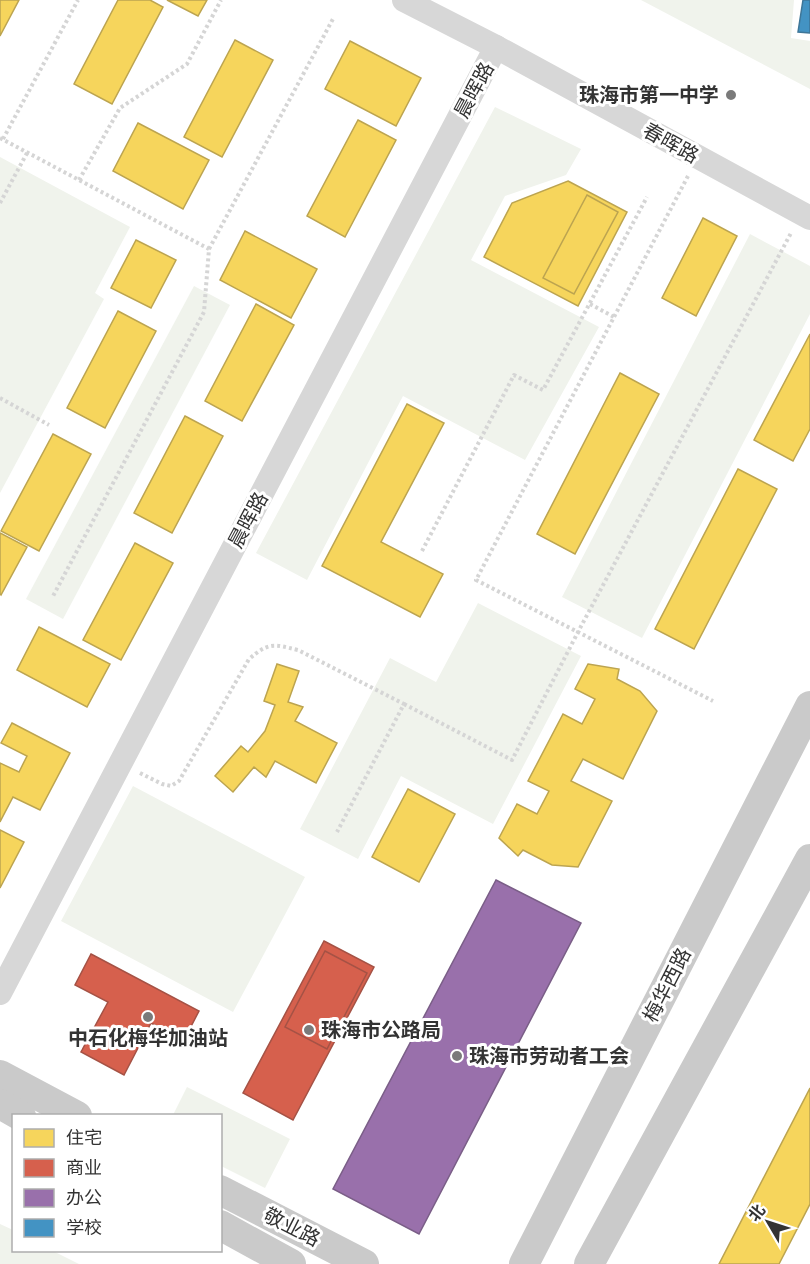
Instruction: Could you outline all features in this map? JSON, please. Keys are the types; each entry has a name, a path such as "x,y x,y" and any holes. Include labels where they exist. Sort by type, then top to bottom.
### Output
{"main road":[{"name":"梅华西路","path":"524,1264 810,705"},
{"path":"589,1264 810,859"},
{"path":"0,1075 73,1114"},
{"path":"0,1104 18,1114"},
{"name":"敬业路","path":"222,1191 364,1264"},
{"name":"敬业路","path":"222,1226 291,1264"}],"street":[{"name":"春晖路","path":"404,0 806,216"},
{"name":"晨晖路","path":"0,993 496,48"}],"path":[{"path":"78,0 1,139 208,249"},
{"path":"79,180 120,108 187,64 221,0"},
{"path":"52,598 204,312 208,249 334,17"},
{"path":"0,203 27,153"},
{"path":"698,158 476,580 713,701"},
{"path":"422,551 514,375 543,390 647,197"},
{"path":"121,763 162,784 171,786 179,781 238,675 249,659 265,646 280,646 298,650 512,760 578,632 806,216"},
{"path":"590,304 614,317"},
{"path":"0,398 49,424"},
{"path":"337,832 404,704"}],"shaded area":[{"path":"641,0 794,0 791,38 810,41 810,89"},
{"path":"495,107 581,149 566,175 505,196 471,260 599,327 525,460 403,396 307,580 256,553"},
{"path":"0,157 130,227 95,293 104,299 0,493"},
{"path":"750,234 810,266 810,314 642,638 562,597"},
{"path":"194,286 230,305 63,619 26,599"},
{"path":"478,603 581,656 493,824 401,776 358,859 300,829 390,658 436,682"},
{"path":"133,786 305,877 233,1012 61,921"},
{"path":"187,1087 290,1139 265,1188 222,1166 222,1114 174,1114"},
{"path":"0,1224 12,1230 12,1252 55,1252 79,1264 0,1264"}],"building: 住宅":[{"path":"0,0 19,0 0,36"},
{"path":"118,0 150,0 163,7 112,104 74,84"},
{"path":"167,0 207,0 198,16"},
{"path":"235,40 273,60 222,157 184,137"},
{"path":"350,41 421,78 396,126 325,89"},
{"path":"358,120 396,140 345,237 307,216"},
{"path":"138,123 209,160 183,209 113,171"},
{"path":"568,181 627,212 578,306 484,257 512,203"},
{"path":"587,195 618,212 574,294 543,278"},
{"path":"703,218 737,236 696,316 662,298"},
{"path":"245,231 317,269 291,318 220,280"},
{"path":"136,240 176,260 151,308 111,288"},
{"path":"256,304 294,325 242,421 205,401"},
{"path":"118,311 156,331 105,428 67,408"},
{"path":"810,334 810,429 793,461 754,440"},
{"path":"620,373 659,394 575,554 537,534"},
{"path":"407,404 444,423 381,542 443,574 420,617 322,566"},
{"path":"185,416 223,436 172,533 134,513"},
{"path":"53,434 91,454 39,551 1,531"},
{"path":"738,469 777,489 694,649 655,629"},
{"path":"0,533 27,547 1,595 0,594"},
{"path":"135,543 173,563 121,660 83,640"},
{"path":"39,627 110,664 87,707 17,670"},
{"path":"277,664 299,671 288,702 303,707 295,721 337,743 316,783 275,761 266,777 254,767 233,792 215,776 241,746 248,752 265,731 275,705 264,701"},
{"path":"588,664 619,669 617,679 640,691 657,711 623,779 583,759 571,781 612,801 578,867 552,865 523,850 518,856 499,838 517,804 537,814 549,791 528,781 563,714 582,724 595,699 575,689"},
{"path":"12,723 70,753 40,810 13,797 0,822 0,763 19,772 27,756 1,743"},
{"path":"408,789 455,814 419,882 372,857"},
{"path":"0,830 24,842 0,888"},
{"path":"810,1088 810,1204 779,1264 719,1264"}],"building: 商业":[{"name":"珠海市公路局","path":"324,941 374,967 293,1120 243,1093"},
{"path":"325,951 367,973 327,1049 285,1027"},
{"name":"中石化梅华加油站","path":"91,954 199,1011 184,1040 151,1023 124,1075 81,1052 108,1002 75,985"}],"building: 办公":[{"name":"珠海市劳动者工会","path":"496,880 581,923 419,1234 333,1189"}],"building: 学校":[{"path":"803,0 810,0 810,33 798,32"}],"place":[{"name":"珠海市第一中学","path":"731,95"},
{"name":"中石化梅华加油站","path":"148,1017"},
{"name":"珠海市公路局","path":"309,1030"},
{"name":"珠海市劳动者工会","path":"457,1056"}]}
